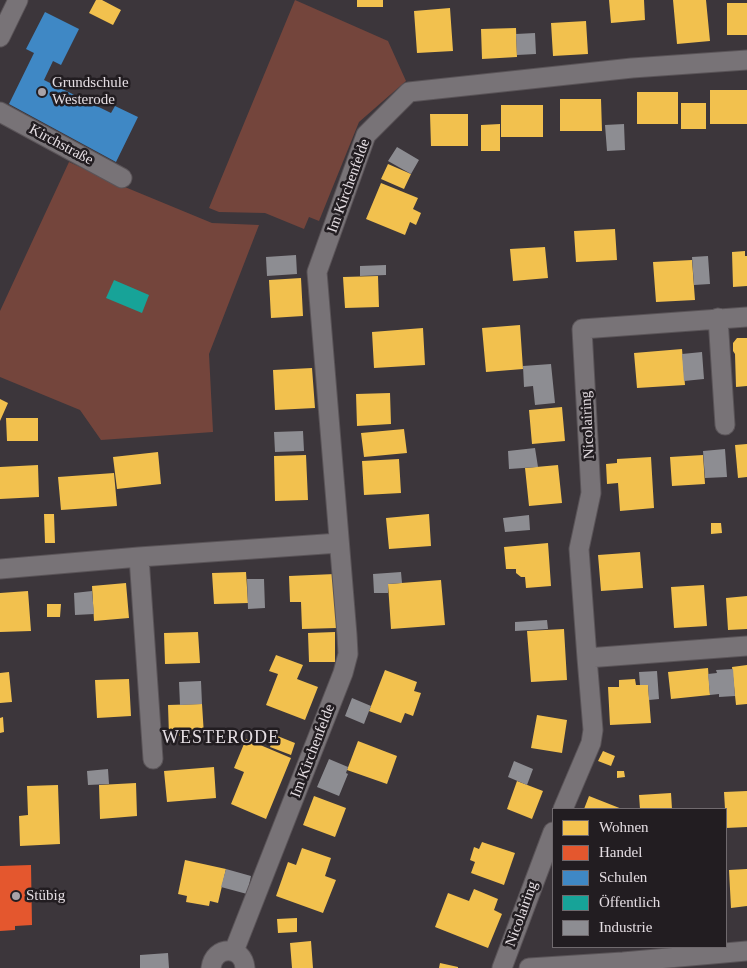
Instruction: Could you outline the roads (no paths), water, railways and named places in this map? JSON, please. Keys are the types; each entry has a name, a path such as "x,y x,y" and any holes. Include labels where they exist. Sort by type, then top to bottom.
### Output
{"street":[{"path":"0,37 18,0"},
{"name":"Im Kirchenfelde","path":"234,951 344,672 348,654 317,272 366,135 409,92 632,68 747,60"},
{"name":"Kirchstraße","path":"0,112 122,178"},
{"name":"Nicolairing","path":"563,808 590,743 593,730 579,549 591,492 582,329 747,316"},
{"path":"718,318 725,425"},
{"path":"0,569 339,543"},
{"path":"139,557 153,759"},
{"path":"587,658 747,646"},
{"name":"Nicolairing","path":"502,968 552,835"},
{"path":"211,968 218,953 223,951 234,951 239,954 243,958 245,968"},
{"name":"Nicolairing","path":"529,968 623,962 692,951 747,951"}],"place":[{"name":"Grundschule Westerode","path":"42,92"},
{"name":"Stübig","path":"16,896"}],"district":[{"name":"WESTERODE","path":"221,738"}]}
